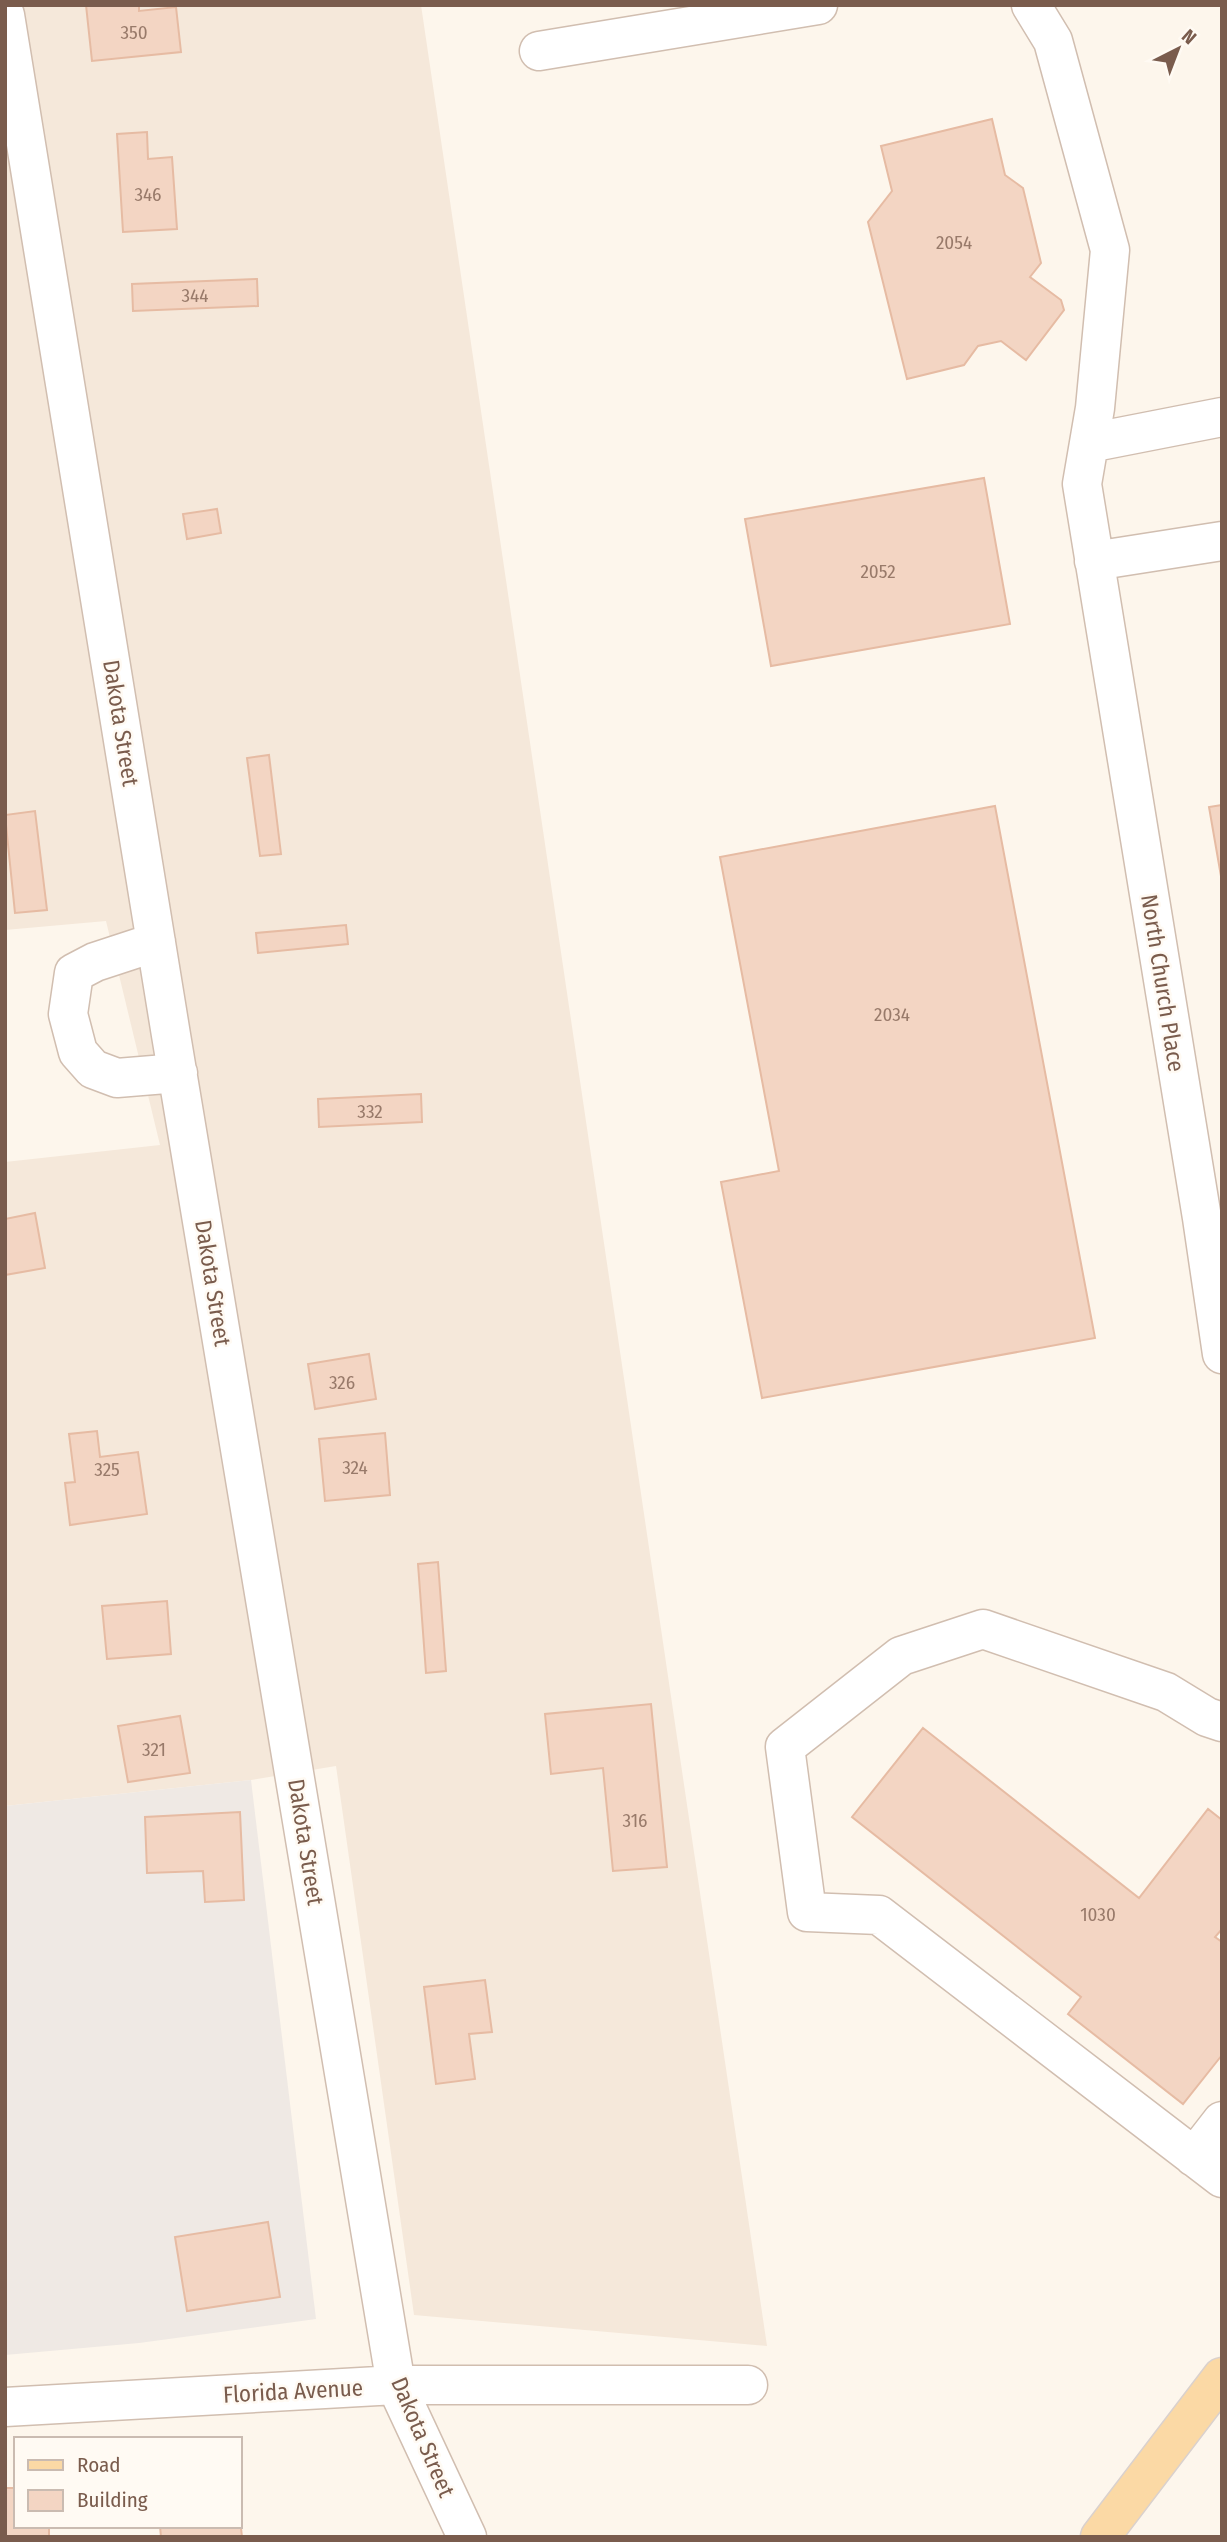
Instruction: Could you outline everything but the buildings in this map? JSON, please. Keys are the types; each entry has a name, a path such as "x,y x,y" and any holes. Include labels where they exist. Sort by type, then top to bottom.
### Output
{"main road":[{"path":"1100,2537 1222,2377"}],"street":[{"path":"538,51 818,5"},
{"name":"North Church Place","path":"1031,5 1053,41 1110,250 1095,408 1082,484 1102,613 1212,1217 1222,1354"},
{"name":"Dakota Street","path":"5,15 396,2385 467,2537"},
{"path":"1089,443 1222,416"},
{"path":"1094,561 1222,541"},
{"path":"156,942 95,962 74,973 68,1014 78,1052 93,1069 117,1078 178,1073"},
{"path":"1222,1722 1207,1717 1166,1692 983,1629 901,1657 785,1747 807,1912 879,1915 1208,2167 1222,2121"},
{"name":"Florida Avenue","path":"5,2407 396,2385 748,2385"}],"shaded area":[{"path":"5,5 421,5 767,2346 414,2315 336,1766 251,1780 5,1806 5,1162 160,1145 106,921 5,930"},
{"path":"251,1780 316,2319 139,2343 5,2355 5,1806"}]}
